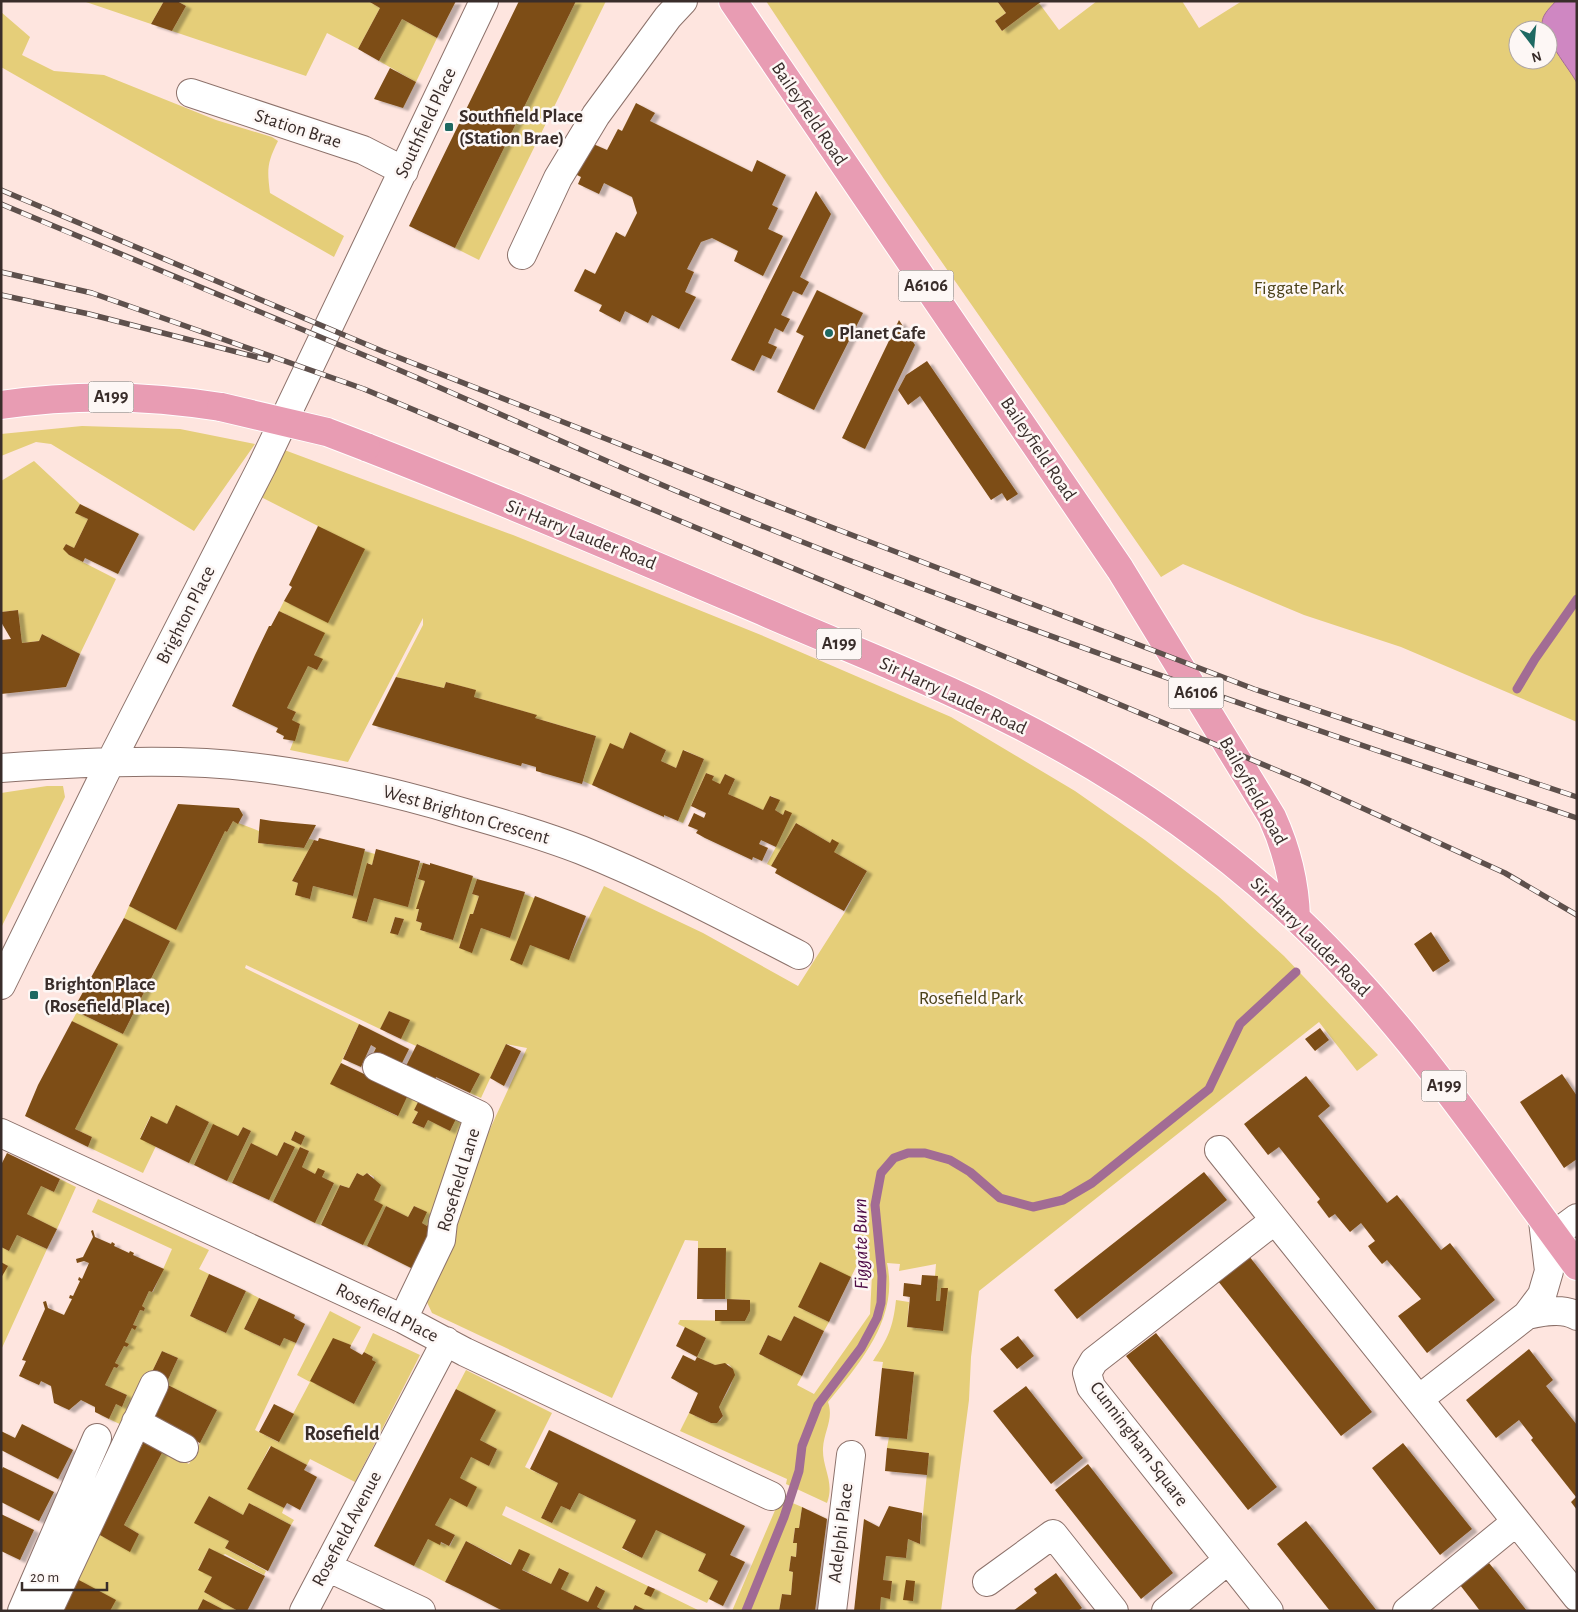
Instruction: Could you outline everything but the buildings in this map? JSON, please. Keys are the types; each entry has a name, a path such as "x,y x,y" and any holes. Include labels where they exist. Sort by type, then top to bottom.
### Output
{"main road":[{"name":"Baileyfield Road","path":"733,1 1141,603 1272,817 1285,847 1293,878 1296,918"},
{"name":"Sir Harry Lauder Road","path":"1,405 76,397 177,400 220,407 327,432 605,544 948,690 1009,720 1096,769 1158,807 1245,873 1296,918 1386,1014 1436,1076 1577,1266"}],"street":[{"name":"Southfield Place","path":"369,245 484,1"},
{"path":"522,255 558,178 596,114 668,17 683,1"},
{"name":"Station Brae","path":"191,93 363,150 404,170"},
{"name":"Brighton Place","path":"1,985 110,763 262,466 369,245"},
{"name":"West Brighton Crescent","path":"1,768 110,763 208,763 323,778 401,794 522,829 580,850 696,903 799,956"},
{"name":"Rosefield Lane","path":"377,1066 479,1115 442,1222 441,1240 403,1319"},
{"name":"Rosefield Place","path":"1,1133 403,1319 771,1496"},
{"path":"1219,1150 1577,1596"},
{"path":"1419,1399 1527,1315 1542,1295 1549,1271 1548,1228 1577,1218"},
{"name":"Cunningham Square","path":"1269,1611 1091,1387 1087,1373 1094,1361 1275,1220"},
{"path":"1527,1315 1543,1312 1572,1312 1577,1316"},
{"name":"Rosefield Avenue","path":"304,1611 446,1341"},
{"path":"48,1611 154,1385"},
{"path":"136,1422 184,1448"},
{"path":"15,1609 97,1438"},
{"name":"Adelphi Place","path":"832,1611 851,1455"},
{"path":"1407,1611 1516,1522"},
{"path":"987,1582 1053,1534 1114,1611"},
{"path":"1166,1611 1228,1560"},
{"path":"328,1567 421,1611"}],"green space":[{"path":"83,1 164,1 151,24"},
{"path":"177,1 368,1 380,8 358,49 327,33 306,76 172,31 186,6"},
{"path":"576,1 606,1 479,260 455,248"},
{"name":"Figgate Park","path":"766,1 997,1 1006,13 995,21 1002,31 1039,3 1059,30 1097,1 1182,1 1199,28 1242,1 1577,1 1577,722 1401,647 1304,615 1183,564 1161,577 884,179"},
{"path":"1,12 30,37 22,55 54,71 104,75 216,120 272,137 278,141 269,166 270,193 344,236 334,257 1,67"},
{"path":"402,19 437,38 416,82 379,61"},
{"path":"82,426 180,429 255,444 194,531 51,444 36,442 1,456 1,434"},
{"name":"Rosefield Park","path":"279,448 513,535 761,635 951,717 1075,791 1145,840 1218,896 1284,956 1378,1055 1357,1071 1319,1022 979,1291 971,1357 969,1400 941,1611 880,1611 881,1597 890,1598 892,1581 883,1580 886,1556 906,1558 908,1539 920,1544 929,1453 887,1448 889,1437 907,1439 914,1372 882,1368 883,1362 873,1361 889,1332 896,1300 909,1302 907,1327 932,1330 947,1288 941,1288 940,1301 936,1301 938,1276 935,1276 936,1264 899,1271 900,1264 887,1263 889,1283 882,1321 864,1355 828,1402 830,1414 823,1448 830,1488 827,1503 786,1484 787,1479 680,1431 689,1413 711,1423 720,1421 723,1416 719,1407 731,1385 733,1373 732,1368 728,1364 715,1365 697,1357 706,1338 678,1324 680,1320 745,1321 750,1311 750,1300 725,1299 725,1248 698,1248 698,1241 685,1240 612,1398 432,1313 425,1298 452,1212 527,1048 506,1044 481,1098 470,1093 480,1074 417,1044 416,1046 401,1039 409,1020 389,1011 380,1029 246,965 245,968 359,1024 331,1084 397,1116 408,1095 419,1100 414,1110 418,1112 412,1123 424,1128 428,1120 450,1131 457,1117 468,1123 427,1226 422,1223 426,1212 414,1206 408,1217 386,1206 367,1246 363,1245 382,1205 374,1200 374,1177 367,1173 363,1176 357,1173 349,1188 340,1185 321,1225 315,1223 334,1183 322,1177 325,1171 315,1174 302,1167 309,1151 300,1147 273,1202 269,1200 295,1147 284,1142 277,1156 251,1143 232,1183 227,1181 251,1131 243,1127 238,1136 213,1125 194,1165 189,1163 209,1122 176,1106 167,1124 150,1117 140,1138 156,1146 143,1173 88,1147 92,1137 75,1129 117,1044 72,1021 77,1012 123,1034 170,941 124,918 129,906 176,929 225,831 227,832 233,821 259,831 258,843 304,848 309,839 314,840 292,881 298,883 296,895 310,899 313,886 353,896 364,851 375,854 372,865 368,863 352,918 367,922 374,898 408,906 420,863 423,863 418,878 425,881 417,909 419,909 416,921 422,923 420,930 453,940 472,877 477,879 472,894 479,896 473,914 470,914 459,948 472,952 481,928 510,938 524,894 534,898 530,945 569,959 604,886 703,933 798,986 845,912 867,871 834,852 832,839 830,843 796,823 771,866 767,864 776,847 785,810 783,815 775,810 779,800 771,796 763,810 728,794 735,779 725,774 720,784 712,780 714,776 706,773 683,823 678,821 704,759 684,750 676,768 661,761 666,750 630,732 623,749 592,785 583,781 596,736 535,718 536,715 474,697 475,690 446,682 444,688 396,677 423,625 423,618 348,762 290,750 300,724 292,720 296,712 287,708 308,666 317,670 322,659 314,655 324,633 279,611 284,601 328,622 318,526 259,496","holes":["395,917 404,919 398,935 390,932","295,1131 305,1136 301,1145 291,1140","863,1253 868,1253 872,1274 870,1314 814,1394 797,1385 802,1376 759,1354 768,1335 781,1341 794,1316 824,1331 829,1322 798,1307 851,1277"]},
{"path":"34,461 80,504 76,513 88,519 74,548 66,544 64,549 69,555 116,579 80,654 42,634 39,641 22,643 18,610 1,612 1,481"},
{"path":"47,786 63,786 65,797 1,928 1,793"},
{"path":"60,1179 76,1187 57,1229 27,1214 41,1186 54,1192"},
{"path":"98,1199 209,1250 199,1269 209,1274 190,1316 226,1333 246,1291 259,1298 244,1329 280,1346 284,1338 296,1343 255,1430 278,1442 310,1382 297,1375 330,1311 361,1327 351,1345 333,1339 311,1381 354,1404 376,1362 372,1360 373,1357 364,1352 373,1333 420,1355 355,1482 310,1459 307,1465 270,1446 248,1489 284,1508 282,1513 294,1520 291,1525 249,1503 243,1515 209,1496 195,1523 229,1541 225,1548 266,1571 264,1575 225,1554 223,1555 209,1548 198,1569 212,1577 204,1592 238,1611 226,1611 203,1599 197,1611 110,1611 77,1579 98,1534 130,1551 139,1534 124,1525 163,1451 189,1464 217,1410 166,1384 178,1358 162,1351 126,1427 109,1419 116,1404 122,1407 127,1395 105,1385 114,1367 117,1368 119,1365 115,1363 124,1346 127,1347 128,1344 125,1342 132,1328 135,1329 137,1326 133,1325 140,1310 144,1311 145,1308 142,1306 149,1291 153,1292 172,1249 92,1212"},
{"path":"17,1235 47,1249 1,1350 1,1278 7,1266 1,1262 1,1247 9,1251"},
{"path":"466,1370 552,1413 525,1467 558,1483 541,1518 552,1523 561,1506 570,1510 579,1493 636,1520 622,1549 642,1558 656,1530 706,1554 698,1571 718,1581 707,1603 506,1506 502,1515 648,1586 645,1594 655,1589 700,1611 644,1611 635,1605 632,1611 604,1611 597,1607 604,1590 596,1586 588,1602 561,1589 568,1572 559,1568 551,1584 466,1541 445,1582 414,1566 428,1539 450,1546 455,1535 435,1525 471,1457 489,1466 497,1449 480,1440 495,1410 456,1389"},
{"path":"776,1496 802,1507 799,1528 795,1528 793,1542 797,1543 796,1557 791,1556 789,1571 793,1572 791,1595 782,1594 779,1611 732,1611 776,1508"}],"shaded area":[{"path":"1556,1 1577,1 1577,83 1558,54 1558,20 1542,20"}],"waterway":[{"name":"Figgate Burn","path":"1517,689 1535,659 1577,599"},
{"name":"Figgate Burn","path":"746,1611 784,1517 799,1471 802,1446 818,1405 861,1348 877,1318 881,1303 882,1276 875,1205 881,1173 894,1158 908,1153 925,1153 950,1160 970,1172 1000,1198 1033,1207 1063,1200 1092,1183 1209,1089 1240,1024 1296,972"}],"railway":[{"path":"1,190 382,351 831,527 1254,689 1577,797"},
{"path":"1,204 378,361 674,490 897,579 1122,662 1577,818"},
{"path":"1,272 92,293 364,389 1305,782 1505,873 1577,915"},
{"path":"1,295 89,314 268,360"}],"place":[{"name":"Southfield Place (Station Brae)","path":"449,127"},
{"name":"Planet Cafe","path":"829,333"},
{"name":"Brighton Place (Rosefield Place)","path":"34,995"}],"district":[{"name":"Rosefield","path":"342,1434"}]}
